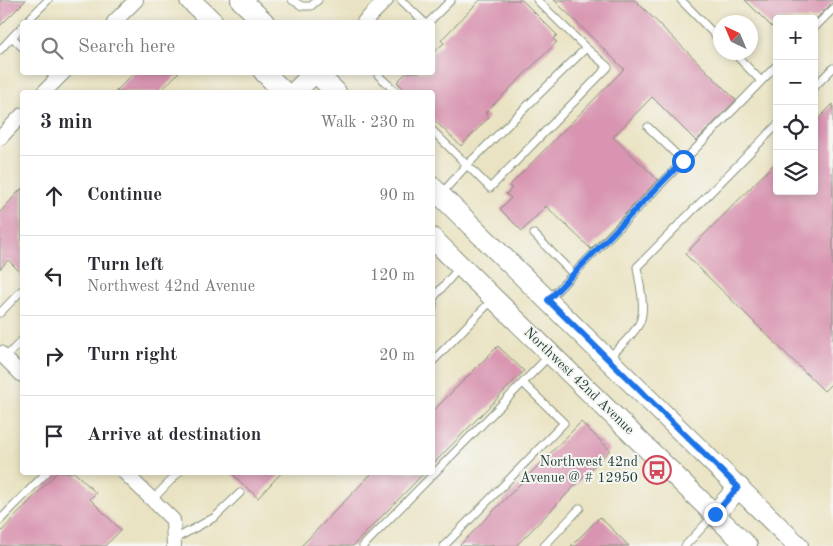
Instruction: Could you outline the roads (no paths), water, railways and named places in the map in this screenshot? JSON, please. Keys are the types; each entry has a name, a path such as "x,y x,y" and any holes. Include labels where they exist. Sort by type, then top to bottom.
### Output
{"main road":[{"path":"190,0 211,20"},
{"path":"241,0 262,20"},
{"path":"267,75 281,90"},
{"path":"297,90 312,75"},
{"path":"318,75 334,90"},
{"path":"436,191 798,546"},
{"name":"Northwest 42nd Avenue","path":"435,241 747,546"},
{"path":"715,514 738,487"}],"street":[{"path":"116,20 136,0"},
{"path":"366,20 386,0"},
{"path":"46,90 57,75"},
{"path":"0,138 20,117"},
{"path":"2,355 20,373"},
{"path":"127,475 173,520 174,542"}],"lane":[{"path":"28,20 48,0"},
{"path":"292,0 302,6 311,6 318,0"},
{"path":"401,0 422,20"},
{"path":"431,20 450,0"},
{"path":"435,133 490,188 608,67 537,0"},
{"path":"681,0 713,33"},
{"path":"818,24 833,9"},
{"path":"0,50 20,29"},
{"path":"12,37 20,45"},
{"path":"436,191 468,166 586,48"},
{"path":"741,60 761,81"},
{"path":"818,83 833,68"},
{"path":"548,300 773,69"},
{"path":"378,75 394,90"},
{"path":"648,127 683,161"},
{"path":"608,359 640,323 642,299 637,267 773,129"},
{"path":"534,234 573,274"},
{"path":"435,294 462,266"},
{"path":"0,313 20,292"},
{"path":"435,359 494,298"},
{"path":"2,355 20,342"},
{"path":"435,473 551,354"},
{"path":"444,546 564,423 523,383"},
{"path":"0,520 44,475"},
{"path":"152,500 176,475"},
{"path":"363,546 433,475"},
{"path":"174,542 215,517 240,493"},
{"path":"544,546 580,508"},
{"path":"685,546 715,514"}],"place":[{"name":"Northwest 42nd Avenue @ # 12950","path":"657,470"}]}
